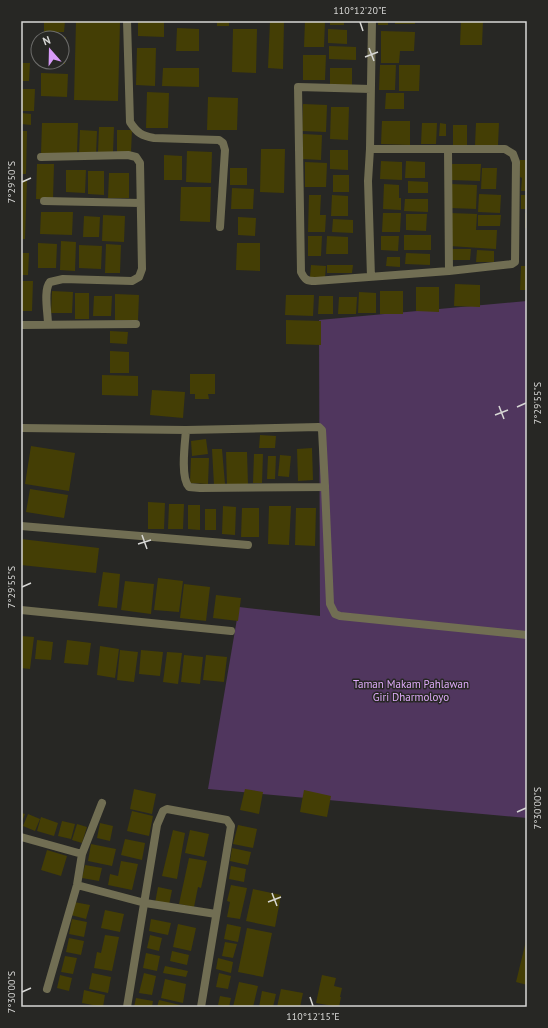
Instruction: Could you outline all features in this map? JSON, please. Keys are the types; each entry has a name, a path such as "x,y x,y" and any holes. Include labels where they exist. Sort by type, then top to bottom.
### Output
{"street":[{"path":"127,21 130,122 135,130 144,136 154,138 219,140 223,143 225,150 220,227"},
{"path":"371,277 368,181 372,21"},
{"path":"370,149 505,149 513,154 516,162 515,261 512,264 449,271 308,281 304,279 301,272 298,87 371,89"},
{"path":"448,149 449,271"},
{"path":"41,157 128,155 136,157 140,163 142,269 139,277 132,281 63,279 50,282 46,290 48,325"},
{"path":"44,202 140,203"},
{"path":"21,325 136,324"},
{"path":"21,428 186,430 319,427 322,430 330,604 335,614 340,616 527,634"},
{"path":"186,430 184,469 186,484 189,487 325,487"},
{"path":"21,526 248,545"},
{"path":"21,610 232,631"},
{"path":"47,989 77,885 82,854 102,802"},
{"path":"127,1007 157,825 163,811 167,809 227,820 230,822 231,826 201,1007"},
{"path":"21,837 82,854"},
{"path":"77,885 145,903 216,914"}],"green space":[{"name":"Taman Makam Pahlawan Giri Dharmoloyo","path":"527,301 527,818 208,789 239,607 320,616 319,320"}],"building":[{"path":"44,21 65,21 64,30 44,30"},
{"path":"76,21 120,21 118,101 74,100"},
{"path":"138,21 164,21 164,37 138,36"},
{"path":"217,21 229,21 229,26 217,26"},
{"path":"270,21 284,22 283,69 268,68"},
{"path":"305,21 325,21 324,47 304,47"},
{"path":"330,21 344,21 344,25 330,25"},
{"path":"378,21 388,21 388,25 378,25"},
{"path":"395,21 415,21 415,24 395,24"},
{"path":"461,21 483,21 482,45 460,45"},
{"path":"177,28 199,29 199,51 176,51"},
{"path":"233,29 257,29 256,73 232,72"},
{"path":"328,29 347,30 347,44 328,43"},
{"path":"381,31 415,32 414,51 400,51 399,63 381,63"},
{"path":"329,46 356,47 356,60 329,59"},
{"path":"137,48 156,48 155,86 136,85"},
{"path":"303,55 326,55 325,80 303,80"},
{"path":"21,63 30,63 29,81 21,81"},
{"path":"380,65 396,65 395,90 379,90"},
{"path":"399,65 420,65 419,91 399,91"},
{"path":"163,68 199,68 199,87 162,86"},
{"path":"330,68 352,68 352,85 330,85"},
{"path":"41,73 68,74 67,97 41,96"},
{"path":"21,89 35,89 34,111 21,111"},
{"path":"147,92 169,93 168,128 146,128"},
{"path":"386,93 404,93 404,109 385,109"},
{"path":"208,97 238,98 237,130 207,130"},
{"path":"303,104 327,105 326,132 302,131"},
{"path":"331,107 349,107 348,140 330,139"},
{"path":"21,113 31,114 31,125 21,124"},
{"path":"382,121 410,121 410,145 381,144"},
{"path":"42,123 78,123 77,154 41,154"},
{"path":"422,123 437,123 436,144 421,144"},
{"path":"440,123 446,124 446,136 439,136"},
{"path":"476,123 499,123 498,145 475,145"},
{"path":"453,125 467,125 467,145 453,145"},
{"path":"99,127 114,127 113,152 98,152"},
{"path":"80,130 97,131 96,155 79,154"},
{"path":"117,130 132,130 131,152 117,152"},
{"path":"21,131 27,131 26,174 21,174"},
{"path":"303,134 322,135 321,160 302,159"},
{"path":"261,149 285,149 284,193 260,192"},
{"path":"330,150 348,150 348,170 330,169"},
{"path":"187,151 212,152 211,183 186,182"},
{"path":"164,155 182,156 182,180 164,180"},
{"path":"520,160 527,160 527,191 521,191 522,178 520,177"},
{"path":"381,161 402,162 402,180 380,179"},
{"path":"406,161 425,162 425,178 405,178"},
{"path":"305,162 327,163 326,187 305,187"},
{"path":"37,164 54,164 53,200 36,199"},
{"path":"452,164 481,164 480,181 451,180"},
{"path":"230,168 247,168 247,185 230,185"},
{"path":"482,168 497,168 496,189 481,189"},
{"path":"66,170 86,170 85,193 66,192"},
{"path":"88,171 104,171 104,195 88,194"},
{"path":"109,173 129,173 129,198 108,198"},
{"path":"333,175 349,175 349,192 333,192"},
{"path":"21,180 27,180 25,239 21,239"},
{"path":"408,181 428,182 428,193 408,193"},
{"path":"384,184 399,185 401,210 383,209"},
{"path":"450,184 477,185 476,209 450,208"},
{"path":"181,187 211,187 210,222 180,221"},
{"path":"232,188 254,189 253,209 231,209"},
{"path":"479,194 501,195 500,213 478,212"},
{"path":"309,195 321,195 320,215 326,215 325,232 308,232"},
{"path":"332,195 348,196 348,216 331,216"},
{"path":"521,195 527,195 527,209 521,209"},
{"path":"405,199 428,199 428,212 404,211"},
{"path":"41,212 73,212 72,235 40,234"},
{"path":"383,213 401,213 400,232 382,232"},
{"path":"450,213 477,214 476,230 497,230 496,249 449,246"},
{"path":"525,213 527,213 527,228 525,228"},
{"path":"406,214 427,214 426,231 406,230"},
{"path":"103,215 125,216 124,242 102,241"},
{"path":"478,215 501,215 500,226 478,226"},
{"path":"84,216 100,217 99,237 83,237"},
{"path":"238,217 256,218 255,236 238,235"},
{"path":"333,219 353,220 353,233 332,232"},
{"path":"404,235 431,235 431,250 404,250"},
{"path":"308,236 322,236 321,256 308,256"},
{"path":"327,236 348,237 348,254 326,254"},
{"path":"381,236 399,236 398,251 381,250"},
{"path":"61,241 76,242 75,271 60,270"},
{"path":"38,243 57,244 56,268 38,268"},
{"path":"237,243 260,243 260,271 236,270"},
{"path":"106,244 121,245 120,273 105,273"},
{"path":"79,245 102,246 101,269 79,268"},
{"path":"451,249 471,249 470,260 451,260"},
{"path":"477,250 494,251 494,262 476,262"},
{"path":"21,253 29,253 28,275 21,275"},
{"path":"406,253 430,254 430,265 405,264"},
{"path":"387,257 400,257 400,267 386,266"},
{"path":"311,265 326,266 325,277 310,277"},
{"path":"327,265 353,265 352,273 327,273"},
{"path":"521,266 527,266 527,290 520,290"},
{"path":"21,281 33,281 32,311 21,311"},
{"path":"455,284 480,285 480,307 454,306"},
{"path":"416,287 439,287 439,312 416,311"},
{"path":"52,291 73,292 72,313 51,313"},
{"path":"380,291 403,291 403,314 380,314"},
{"path":"359,292 376,293 376,313 358,313"},
{"path":"75,293 89,293 89,319 75,319"},
{"path":"115,294 139,295 138,320 115,320"},
{"path":"286,295 314,295 313,316 285,315"},
{"path":"94,296 112,296 111,316 93,316"},
{"path":"319,296 333,296 333,314 318,314"},
{"path":"339,297 357,297 356,314 338,314"},
{"path":"286,320 321,321 321,345 286,344"},
{"path":"110,331 128,332 127,344 110,343"},
{"path":"110,351 129,352 129,373 110,373"},
{"path":"190,374 215,374 215,394 208,394 209,399 195,399 195,394 190,394"},
{"path":"102,375 138,376 138,396 102,395"},
{"path":"152,390 185,392 183,418 150,415"},
{"path":"260,435 276,436 275,448 259,448"},
{"path":"206,439 208,454 192,456 191,441"},
{"path":"31,446 75,453 69,491 25,484"},
{"path":"312,448 313,480 298,481 297,449"},
{"path":"212,449 222,449 225,484 214,485"},
{"path":"226,452 247,452 248,485 227,485"},
{"path":"254,454 263,454 262,483 253,483"},
{"path":"280,455 291,456 289,477 278,476"},
{"path":"268,456 276,456 275,479 267,479"},
{"path":"191,458 209,458 208,484 190,483"},
{"path":"30,489 68,495 64,518 26,512"},
{"path":"148,502 165,503 164,529 148,529"},
{"path":"169,504 184,504 183,529 168,529"},
{"path":"188,505 200,505 200,530 188,529"},
{"path":"223,506 236,507 235,535 222,534"},
{"path":"269,506 291,506 289,545 268,544"},
{"path":"242,508 259,508 259,537 241,537"},
{"path":"296,508 316,508 315,546 295,545"},
{"path":"205,509 216,509 216,530 205,530"},
{"path":"21,539 99,548 96,573 21,565"},
{"path":"103,572 120,574 117,608 98,606"},
{"path":"158,578 183,581 179,612 154,610"},
{"path":"125,581 154,584 151,614 121,610"},
{"path":"184,584 210,587 206,621 180,618"},
{"path":"216,595 241,598 238,621 213,618"},
{"path":"21,636 34,637 30,669 21,668"},
{"path":"37,640 53,642 51,660 35,659"},
{"path":"67,640 91,643 88,665 64,663"},
{"path":"100,646 119,649 115,678 97,675"},
{"path":"120,650 138,652 134,682 117,680"},
{"path":"141,650 163,652 160,676 139,674"},
{"path":"167,652 182,653 178,684 163,682"},
{"path":"184,655 203,657 200,684 181,682"},
{"path":"206,655 227,657 224,682 203,680"},
{"path":"134,789 156,794 152,814 130,809"},
{"path":"245,789 263,792 259,814 240,810"},
{"path":"304,790 331,796 327,817 300,812"},
{"path":"132,811 153,816 149,836 127,831"},
{"path":"21,813 25,814 21,824"},
{"path":"28,814 40,819 35,831 23,826"},
{"path":"41,817 58,823 54,836 37,831"},
{"path":"62,821 75,824 71,839 58,836"},
{"path":"100,823 113,826 110,841 97,838"},
{"path":"77,824 87,827 82,843 72,840"},
{"path":"238,825 257,829 253,848 233,844"},
{"path":"173,830 185,833 177,879 162,876"},
{"path":"190,830 209,834 204,857 185,853"},
{"path":"125,839 145,843 142,860 121,855"},
{"path":"91,844 116,849 112,866 88,861"},
{"path":"232,848 251,852 248,865 230,861"},
{"path":"47,850 67,856 61,876 41,870"},
{"path":"189,858 207,861 201,888 198,887 194,907 179,904"},
{"path":"121,861 138,864 132,890 108,885 110,874 118,876"},
{"path":"85,865 102,868 99,881 82,878"},
{"path":"231,866 246,869 244,882 229,879"},
{"path":"231,885 247,888 240,919 227,917 230,902 227,901"},
{"path":"158,887 172,890 169,905 155,903"},
{"path":"253,889 281,895 275,927 246,921"},
{"path":"74,902 90,905 86,919 71,915"},
{"path":"105,910 124,914 120,932 101,928"},
{"path":"72,919 87,922 84,937 69,934"},
{"path":"151,919 171,923 168,935 149,931"},
{"path":"178,924 196,928 191,951 173,947"},
{"path":"227,924 241,927 238,942 224,939"},
{"path":"247,928 272,933 263,977 238,972"},
{"path":"105,935 119,937 112,971 94,968 97,952 101,953"},
{"path":"150,935 162,938 159,951 147,948"},
{"path":"69,938 84,941 81,955 66,952"},
{"path":"527,941 527,985 516,982"},
{"path":"225,942 237,944 233,958 222,956"},
{"path":"172,951 189,955 187,965 170,961"},
{"path":"146,953 160,956 157,971 143,968"},
{"path":"65,956 77,958 73,974 61,972"},
{"path":"218,958 233,962 231,973 216,969"},
{"path":"165,966 188,971 186,977 163,973"},
{"path":"92,973 111,977 108,993 89,989"},
{"path":"144,973 156,976 152,995 139,993"},
{"path":"219,973 231,976 228,989 216,987"},
{"path":"60,975 72,978 69,991 57,988"},
{"path":"322,975 336,978 334,986 342,988 339,1007 316,1003"},
{"path":"165,979 186,984 183,1003 161,998"},
{"path":"239,982 258,986 253,1007 233,1007"},
{"path":"281,989 303,993 300,1007 277,1007"},
{"path":"84,990 105,995 103,1007 82,1003"},
{"path":"262,991 276,994 273,1007 259,1007"},
{"path":"220,996 231,998 229,1007 218,1005"},
{"path":"136,998 153,1001 152,1007 134,1007"},
{"path":"159,1000 180,1005 180,1007 157,1007"}]}
